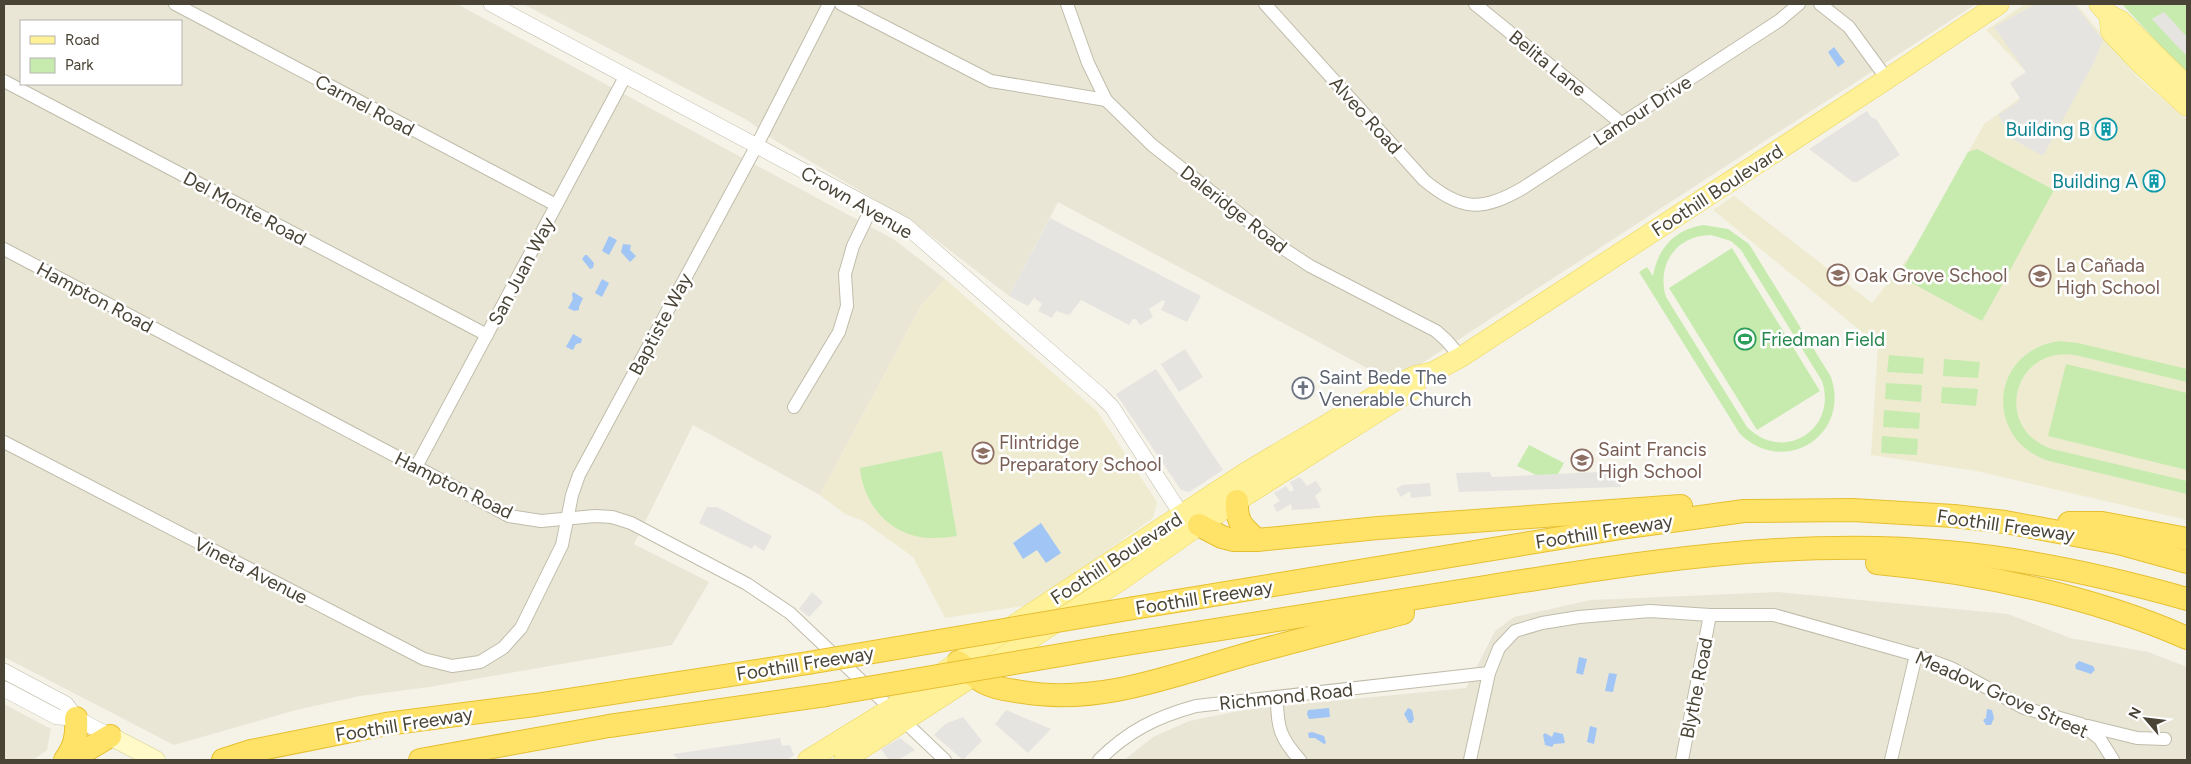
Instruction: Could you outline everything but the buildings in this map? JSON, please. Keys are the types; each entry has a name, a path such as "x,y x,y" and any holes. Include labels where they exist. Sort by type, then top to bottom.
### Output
{"highway":[{"path":"1237,501 1236,514 1240,524 1257,540"},
{"path":"1192,519 1222,537 1233,540 1257,540 1378,528 1679,506 1719,505 1804,510"},
{"name":"Foothill Freeway","path":"223,760 251,751 386,724 535,705 808,663 1695,517 1744,512 1804,510 1904,512 2005,522 2118,543 2187,562"},
{"path":"2005,522 2102,523 2187,539"},
{"name":"Foothill Freeway","path":"420,760 609,726 826,695 1114,646 1533,579 1759,552 1844,548 1945,552 2001,558 2134,584 2187,599"},
{"path":"1759,552 1820,560 1908,566 2015,584 2107,609 2187,638"},
{"path":"966,669 986,683 1028,693 1078,696 1109,693 1309,637 1533,579"},
{"path":"65,760 74,748 77,735 76,718"},
{"path":"70,760 110,736"}],"main road":[{"name":"Foothill Boulevard","path":"1192,519 1237,501 1390,405 1421,384 1433,372 1460,357 2000,4"},
{"path":"2104,9 2121,21 2187,86"},
{"path":"2104,9 2112,32 2143,66 2187,106"},
{"name":"Foothill Boulevard","path":"844,760 899,714 1192,519 1245,474 1382,392 1415,376 1433,372"},
{"name":"Foothill Boulevard","path":"808,760 899,714"},
{"path":"110,736 152,758"}],"street":[{"name":"Carmel Road","path":"175,4 556,205"},
{"name":"Crown Avenue","path":"491,4 905,225 1112,407 1176,506 1192,519"},
{"name":"Baptiste Way","path":"503,648 521,628 562,545 569,518 572,495 579,475 757,145 829,4"},
{"path":"841,4 991,81 1106,100"},
{"name":"Daleridge Road","path":"1067,4 1088,63 1106,100 1152,145 1284,249 1318,270 1436,331 1460,357"},
{"name":"Alveo Road","path":"1265,4 1424,180 1452,200 1479,206"},
{"name":"Belita Lane","path":"1475,4 1621,123"},
{"name":"Lamour Drive","path":"1479,206 1493,204 1523,188 1780,20 1799,4"},
{"path":"1820,4 1849,27 1887,79"},
{"name":"San Juan Way","path":"416,467 626,75"},
{"name":"Del Monte Road","path":"4,81 487,335"},
{"path":"794,407 839,332 847,306 845,274 853,246 872,207"},
{"name":"Hampton Road","path":"4,249 509,516 541,521 595,516 612,517 630,523 747,584 790,613 946,760"},
{"name":"Vineta Avenue","path":"4,442 424,659 452,666 480,662 503,648"},
{"name":"Meadow Grove Street","path":"1470,760 1489,673 1499,648 1515,631 1526,627 1579,617 1650,611 1710,615 1774,615 1916,655 1951,668 2024,708 2081,724 2100,739 2113,760"},
{"name":"Blythe Road","path":"1682,760 1710,615"},
{"path":"1891,760 1916,655"},
{"path":"4,671 66,704 76,718"},
{"name":"Richmond Road","path":"1099,760 1128,734 1170,713 1225,701 1278,698 1489,673"},
{"path":"4,689 57,717 76,718 110,736"},
{"path":"1278,698 1277,719 1280,732 1286,745 1300,760"},
{"path":"2081,724 2137,738 2165,739"}],"shaded area":[{"path":"4,4 457,4 895,240 945,279 921,306 820,495 693,425 634,544 709,582 672,645 429,687 360,696 296,710 174,745 4,657"},
{"path":"523,4 1976,4 1393,382 1058,202 1009,296 913,222 774,140 747,120"},
{"name":"La Cañada High School","path":"2025,4 2076,4 2137,77 2187,120 2187,520 1976,471 1871,455 1878,345 1713,210 1734,196 1872,303 1914,250 1984,124 2020,98 2010,83 2026,72 1986,30"},
{"path":"2036,4 2074,4 2103,40 2094,62 2043,156 2014,140 1998,115 2018,102 2020,98 2010,83 2026,72 1994,27"},
{"path":"2164,12 2187,37 2187,56 2152,19"},
{"path":"1867,111 1871,117 1876,119 1900,155 1857,182 1853,182 1809,149"},
{"path":"1050,218 1201,296 1187,322 1161,310 1165,302 1163,300 1149,309 1153,317 1140,325 1136,319 1133,319 1129,325 1081,300 1068,315 1056,311 1052,318 1038,311 1042,304 1034,298 1028,306 1009,296"},
{"name":"Flintridge Preparatory School","path":"945,279 1097,411 1157,502 1153,518 1030,605 945,618 913,557 863,521 845,514 820,495 921,306"},
{"path":"1185,349 1203,377 1179,392 1161,364"},
{"path":"1156,369 1223,470 1189,492 1181,490 1116,394"},
{"path":"1620,471 1621,487 1459,492 1456,473 1490,472 1492,477"},
{"path":"1300,477 1307,486 1316,481 1322,490 1315,496 1321,508 1292,510 1291,504 1277,512 1273,505 1280,501 1274,493 1286,486 1290,492 1294,490 1290,482"},
{"path":"1430,483 1431,496 1411,498 1410,491 1401,497 1396,489 1402,485"},
{"path":"707,507 717,507 772,536 764,551 754,545 752,549 699,523"},
{"path":"812,592 823,602 809,617 799,609"},
{"path":"1778,592 2008,614 2070,638 2148,652 2187,667 2187,760 1124,760 1153,737 1189,721 1248,709 1466,688 1495,631 1514,617 1591,600"},
{"path":"4,704 51,729 47,750 33,760 4,760"},
{"path":"1006,710 1051,729 1028,753 995,724"},
{"path":"963,717 982,741 963,760 934,735 945,724"},
{"path":"780,738 782,746 790,745 794,755 787,760 679,760 673,754"},
{"path":"900,738 915,750 898,760 889,760 881,749"}],"green space":[{"path":"2122,4 2187,4 2187,73 2181,68"},
{"path":"1977,149 2054,190 1982,321 1899,276 1968,152"},
{"path":"1703,225 1728,229 1749,244 1831,377 1835,398 1831,417 1823,432 1810,444 1793,450 1776,452 1757,446 1740,434 1639,272 1647,267 1653,276 1655,266 1663,249 1676,236 1693,227","holes":["1711,235 1731,241 1741,250 1822,381 1825,398 1822,414 1815,426 1804,436 1791,441 1777,442 1762,438 1747,427 1666,297 1664,273 1667,263 1679,246 1699,236"]},
{"name":"Friedman Field","path":"1732,248 1820,391 1757,430 1669,288"},
{"path":"2059,341 2078,343 2187,369 2187,382 2075,355 2054,355 2037,363 2025,375 2018,391 2017,408 2022,424 2033,439 2052,449 2187,481 2187,494 2049,461 2028,450 2013,434 2005,416 2003,397 2008,378 2019,361 2036,348"},
{"path":"1889,355 1924,358 1923,374 1887,372"},
{"path":"1944,359 1980,362 1978,378 1943,376"},
{"path":"2066,364 2187,393 2187,470 2048,436"},
{"path":"1886,383 1922,385 1921,402 1885,399"},
{"path":"1942,387 1978,389 1976,406 1941,403"},
{"path":"1884,410 1920,413 1919,429 1883,427"},
{"path":"1882,436 1918,439 1917,455 1881,453"},
{"path":"1529,445 1564,463 1553,483 1517,466"},
{"path":"942,451 957,536 919,537 893,526 883,518 867,495 862,482 860,468"}],"water":[{"path":"1834,47 1845,62 1838,67 1828,52"},
{"path":"609,236 617,240 609,255 602,251"},
{"path":"623,244 631,245 630,250 636,256 630,262 621,252"},
{"path":"585,255 594,263 593,268 590,269 582,259"},
{"path":"602,279 609,283 602,297 595,293"},
{"path":"573,292 583,298 579,310 574,311 568,308 573,299"},
{"path":"573,334 582,339 581,343 576,344 573,350 566,347"},
{"path":"1041,523 1061,553 1046,563 1037,550 1023,559 1013,543"},
{"path":"1579,657 1587,659 1583,675 1576,673"},
{"path":"2079,661 2093,666 2095,670 2091,674 2076,669 2075,665"},
{"path":"1609,673 1617,674 1613,692 1605,691"},
{"path":"1329,708 1330,717 1309,719 1308,710"},
{"path":"1408,708 1412,710 1414,719 1412,723 1409,723 1404,714"},
{"path":"1987,709 1992,710 1994,718 1991,725 1986,725 1983,720 1986,718"},
{"path":"1590,726 1597,728 1594,744 1587,742"},
{"path":"1312,732 1324,736 1326,743 1324,744 1315,738 1309,738 1308,733"},
{"path":"1554,732 1563,734 1565,743 1554,744 1552,747 1545,745 1543,735 1545,733 1552,737"}],"place":[{"name":"Building B","path":"2106,129"},
{"name":"Building A","path":"2154,181"},
{"name":"Oak Grove School","path":"1838,275"},
{"name":"La Cañada High School","path":"2040,276"},
{"name":"Friedman Field","path":"1745,339"},
{"name":"Saint Bede The Venerable Church","path":"1303,388"},
{"name":"Flintridge Preparatory School","path":"983,453"},
{"name":"Saint Francis High School","path":"1582,460"}]}
